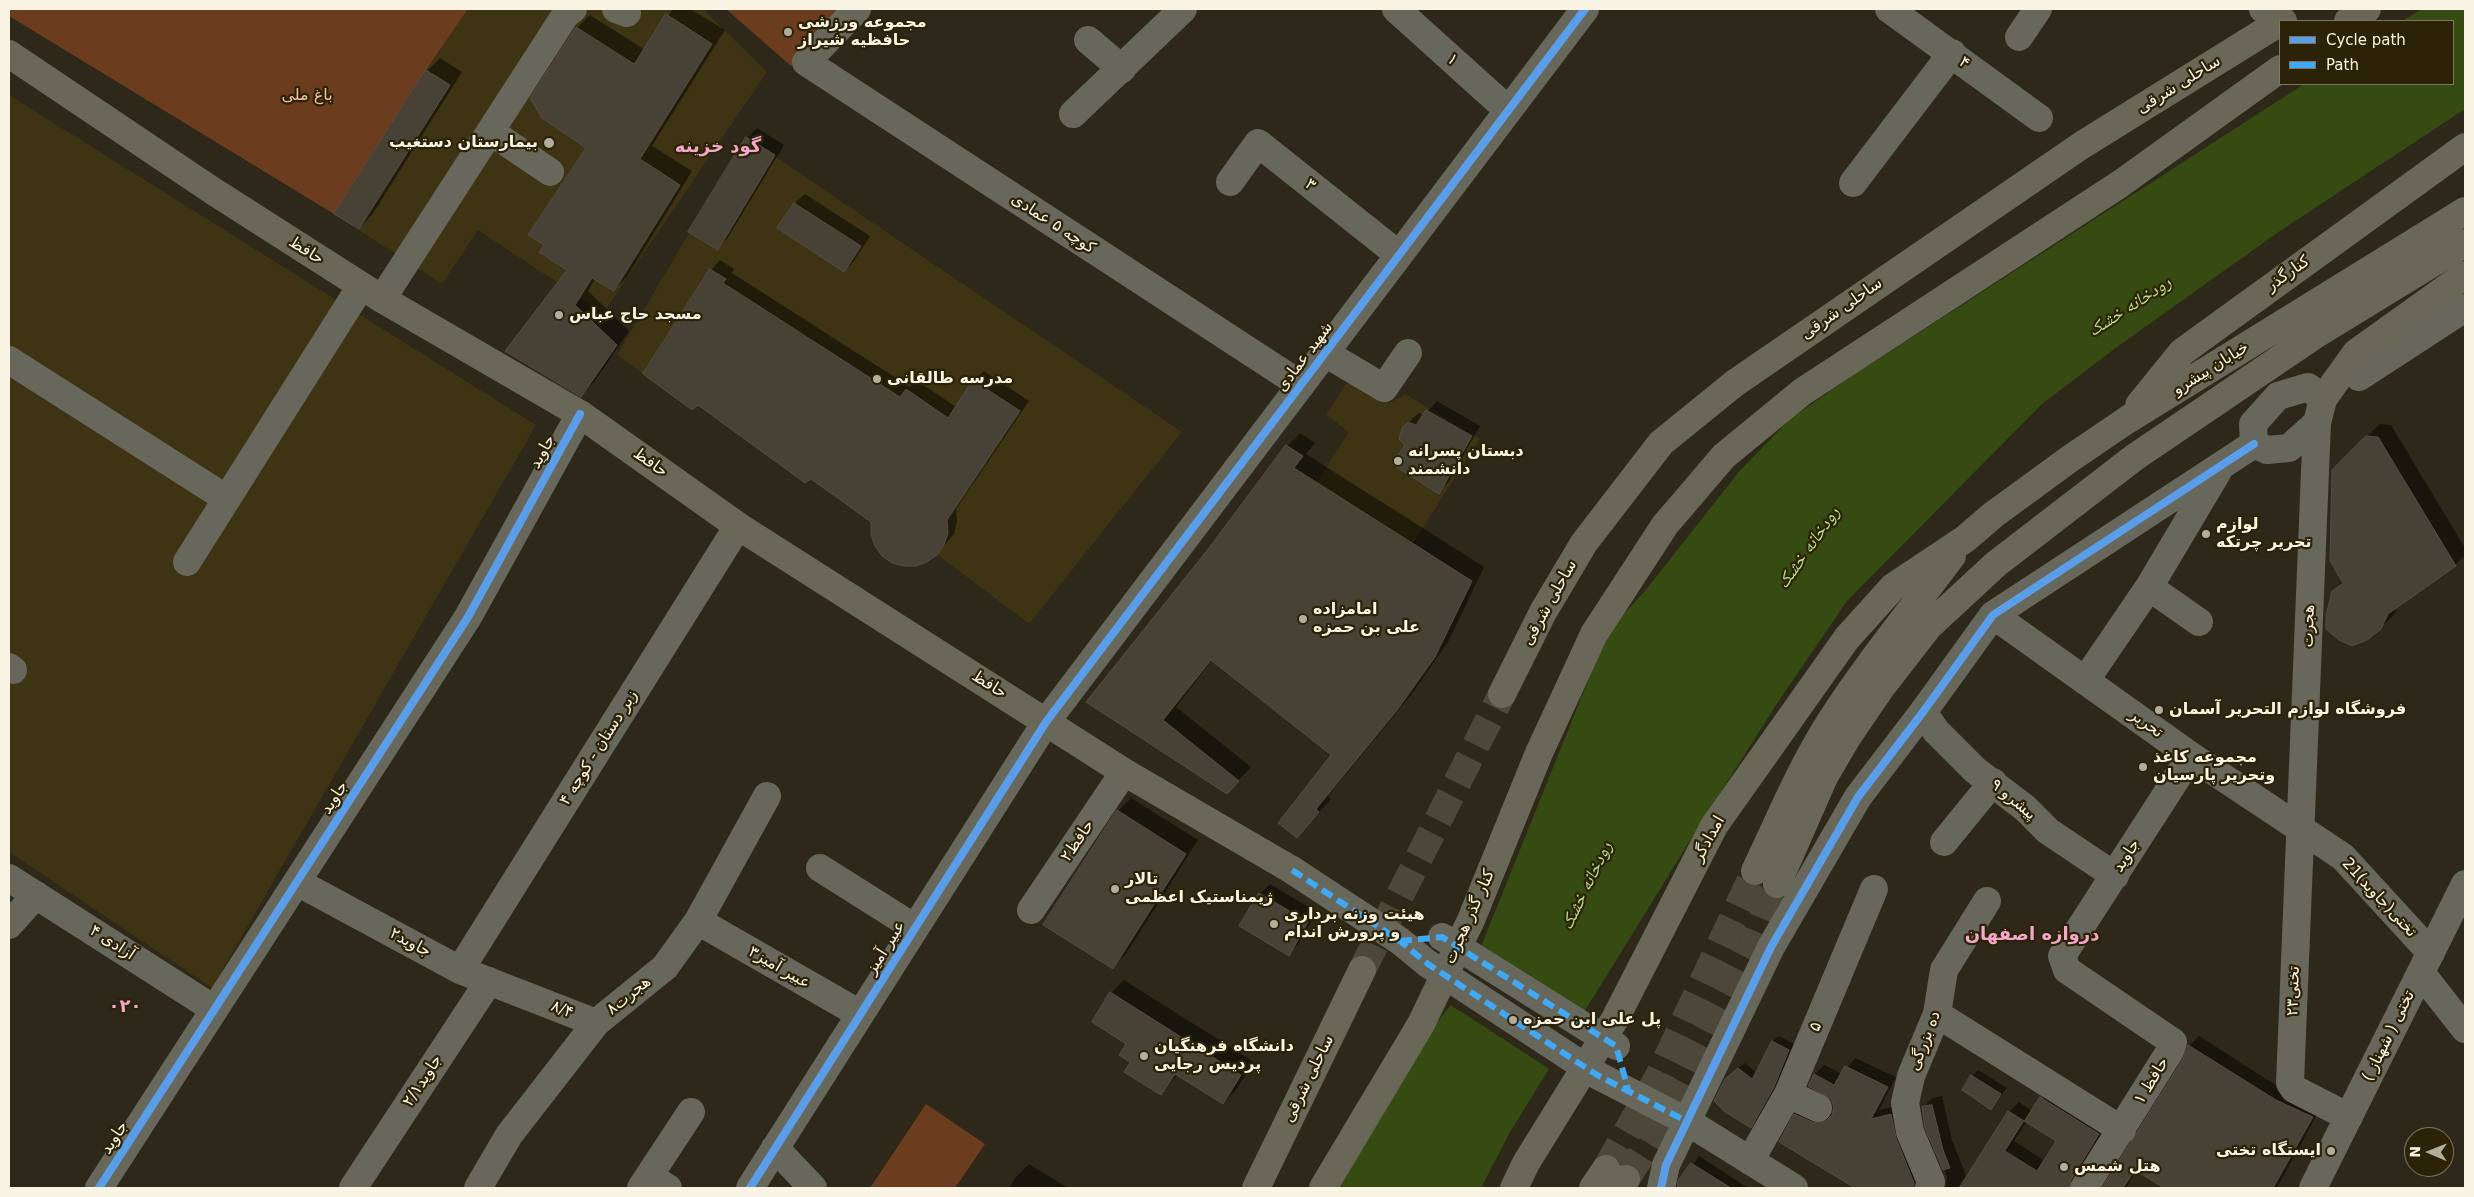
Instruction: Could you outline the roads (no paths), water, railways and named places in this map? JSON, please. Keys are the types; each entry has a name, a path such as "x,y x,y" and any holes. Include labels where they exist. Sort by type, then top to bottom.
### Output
{"main road":[{"name":"ساحلی شرقی","path":"2284,20 2298,9"},
{"path":"2350,20 2367,9"},
{"name":"ساحلی شرقی","path":"1502,694 1543,612 1584,543 1661,443 1735,383 2058,162 2279,24"},
{"name":"حافظ","path":"9,54 213,192 372,293 580,414 738,526 1124,772 1292,870"},
{"name":"کنار گذر هجرت","path":"1323,1188 1420,1024 1471,920 1539,754 1594,634 1664,525 1724,456 1802,392 2120,184 2279,70"},
{"name":"کنارگذر","path":"2127,420 2182,352 2465,147"},
{"name":"خیابان پیشرو","path":"1965,539 2016,498 2127,420 2465,211"},
{"path":"1965,539 1860,677 1804,766 1766,878 1848,736 1880,689 1929,626 1996,564 2135,457 2318,332 2465,243"},
{"path":"2320,411 2356,353 2465,275"},
{"name":"امدادگر","path":"1514,1188 1526,1164 1615,1020 1714,826 1785,723 1847,638 1893,587 1965,539"},
{"name":"ساحلی شرقی","path":"1256,1188 1362,970"}],"street":[{"path":"187,562 226,499 372,293 491,132 566,14 573,9"},
{"name":"کوچه ۵ عمادی","path":"858,9 806,62 1301,385"},
{"name":"۱","path":"1396,9 1508,110"},
{"name":"شهید عمادی","path":"1046,722 1585,9"},
{"name":"۴","path":"1889,9 2039,118"},
{"path":"2019,37 2038,9"},
{"path":"2263,9 2279,20"},
{"path":"1073,114 1122,69 1170,13"},
{"path":"1088,40 1122,69"},
{"path":"1853,183 1952,53"},
{"path":"491,132 550,172"},
{"name":"۳","path":"1230,182 1258,143 1399,255"},
{"path":"2358,377 2465,308"},
{"path":"1325,353 1384,388 1408,353"},
{"path":"9,360 226,499"},
{"path":"2308,386 2320,411 2289,448 2267,450 2254,444 2254,424 2278,396 2308,386"},
{"name":"هجرت","path":"2300,830 2320,411"},
{"name":"جاوید","path":"99,1188 468,617 580,414"},
{"path":"1660,1188 1666,1165 1771,947 1858,797 1923,712 1993,615 2254,444"},
{"path":"2085,681 2149,587 2222,466"},
{"name":"زبر دستان - کوچه ۴","path":"460,970 738,526"},
{"path":"2149,587 2199,622"},
{"name":"تحریر","path":"1993,615 2191,756 2300,830"},
{"name":"پیشرو ۹","path":"1923,712 1936,732 1975,770 2025,808 2048,831 2114,876"},
{"name":"عبیر آمیز","path":"750,1188 1046,722"},
{"name":"جاوید","path":"2062,956 2191,756"},
{"name":"۲حافظ","path":"1031,910 1124,772"},
{"path":"1944,842 1993,782"},
{"name":"هجرت۸","path":"478,1188 509,1135 596,1023 665,967 698,921 767,796"},
{"name":"21تختی(جاوید)","path":"2300,830 2343,857 2426,963 2465,1029"},
{"name":"تختی۲۳","path":"2300,830 2290,1083 2294,1090 2349,1117"},
{"path":"820,868 915,928"},
{"path":"1292,870 1400,941 1428,964 1597,1075 1628,1089 1688,1122 1794,1188"},
{"name":"۴ آزادی","path":"9,878 214,1009"},
{"name":"۲جاوید","path":"297,882 460,970 528,996"},
{"name":"تختی ( شهناز )","path":"2312,1188 2465,884"},
{"name":"۵","path":"1750,1161 1788,1094 1874,889"},
{"path":"9,925 36,895"},
{"name":"ده بزرگی","path":"1929,1188 1931,1182 1910,1132 1904,1103 1911,1076 1937,1014 1944,970 1987,901"},
{"name":"۳عبیر آمیز","path":"698,921 860,1014"},
{"path":"1400,941 1442,937 1616,1046 1628,1089"},
{"name":"حافظ ۱","path":"2062,956 2067,970 2173,1042 2170,1051 2122,1130 2084,1188"},
{"name":"۲/۱جاوید","path":"356,1184 489,981"},
{"name":"۸/۴","path":"528,996 596,1023"},
{"path":"1937,1014 2122,1130"},
{"path":"1788,1094 1818,1108"},
{"path":"653,1184 691,1112"},
{"path":"775,1148 813,1188"}],"water":[{"name":"رودخانه خشک","path":"2422,9 2465,9 2465,109 2280,231 2117,347 2042,404 1847,601 1778,702 1686,847 1510,1132 1481,1188 1339,1188 1434,1026 1464,989 1608,631 1645,591 1738,473 1790,419 1852,376 2302,85 2454,85 2454,20 2404,20"}],"tunnel":[{"path":"1362,970 1502,694"},
{"path":"1606,1169 1659,1076 1755,871"},
{"path":"1626,1179 1652,1138 1752,944 1777,884"}],"place":[{"name":"مجموعه ورزشی حافظیه شیراز","path":"788,32"},
{"name":"بیمارستان دستغیب","path":"549,143"},
{"name":"مسجد حاج عباس","path":"559,315"},
{"name":"مدرسه طالقانی","path":"877,379"},
{"name":"دبستان پسرانه دانشمند","path":"1398,461"},
{"name":"لوازم تحریر چرتکه","path":"2206,534"},
{"name":"امامزاده علی بن حمزه","path":"1303,619"},
{"name":"فروشگاه لوازم التحریر آسمان","path":"2159,710"},
{"name":"مجموعه کاغذ وتحریر پارسیان","path":"2143,767"},
{"name":"تالار ژیمناستیک اعظمی","path":"1115,889"},
{"name":"هیئت وزنه برداری و پرورش اندام","path":"1274,924"},
{"name":"پل علی ابن حمزه","path":"1513,1020"},
{"name":"دانشگاه فرهنگیان پردیس رجایی","path":"1144,1056"},
{"name":"ایستگاه تختی","path":"2331,1151"},
{"name":"هتل شمس","path":"2064,1167"}],"district":[{"name":"گود خزینه","path":"718,147"},
{"name":"دروازه اصفهان","path":"2032,935"},
{"name":"۰۲۰","path":"125,1007"}],"park label":[{"name":"باغ ملی","path":"307,96"}]}
